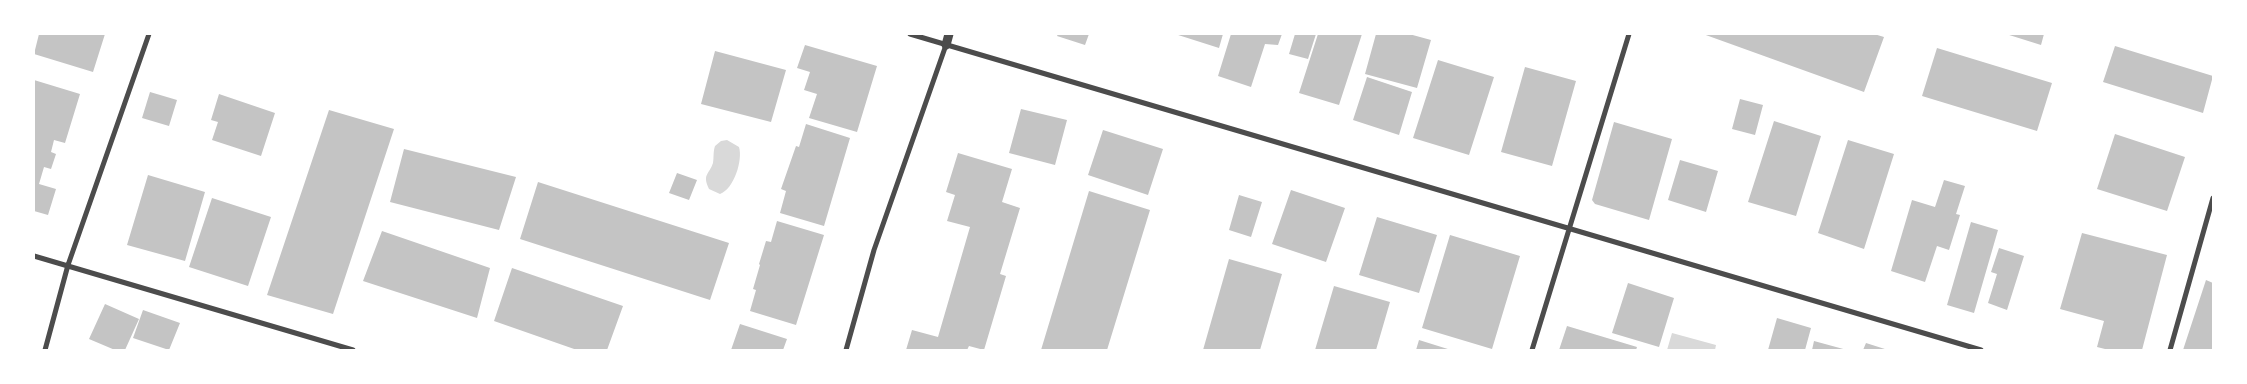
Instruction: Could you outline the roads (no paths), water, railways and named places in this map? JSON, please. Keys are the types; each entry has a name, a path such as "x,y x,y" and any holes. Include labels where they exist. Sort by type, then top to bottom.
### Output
{"street":[{"path":"44,350 68,265 149,34"},
{"path":"910,34 1568,230 1981,350"},
{"path":"846,350 874,250 949,34"},
{"path":"1532,350 1630,34"},
{"path":"2170,350 2213,198"},
{"path":"34,256 353,350"}]}
